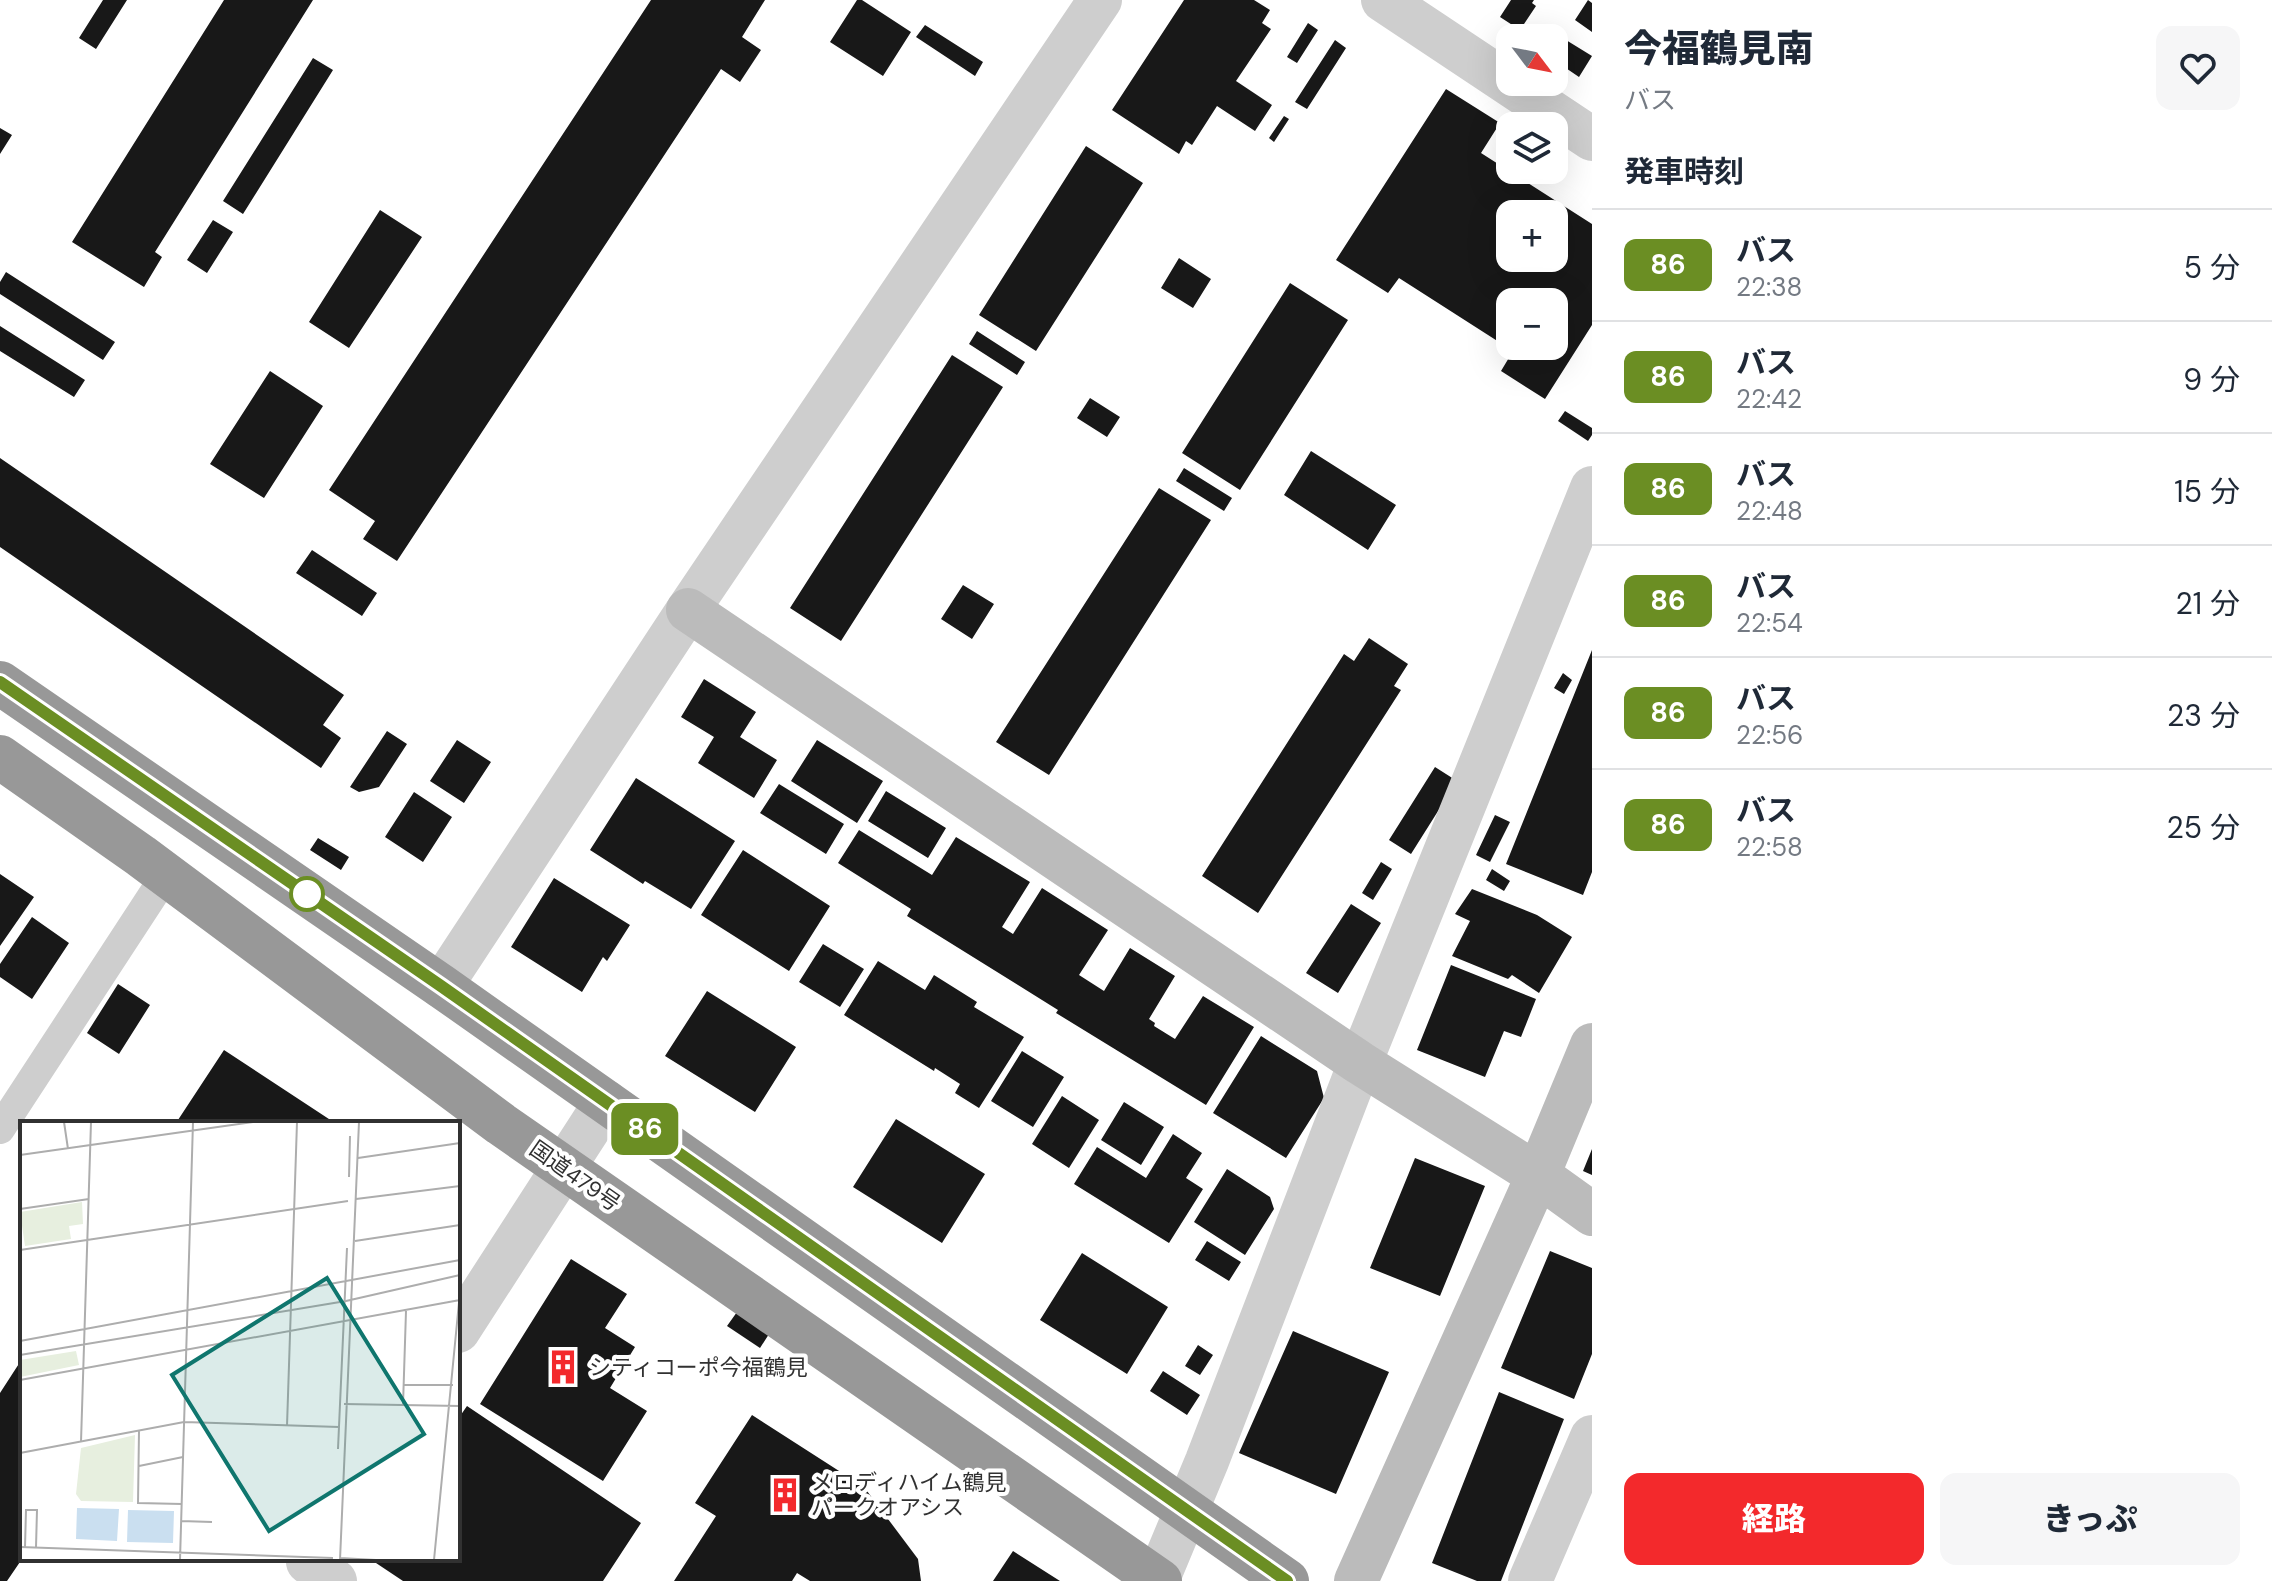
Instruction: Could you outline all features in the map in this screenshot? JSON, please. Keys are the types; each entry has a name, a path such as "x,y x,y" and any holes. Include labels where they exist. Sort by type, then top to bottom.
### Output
{"highway":[{"path":"0,683 441,986 1287,1581"},
{"name":"国道479号","path":"0,757 166,875 501,1124 1158,1580"}],"street":[{"path":"441,986 688,610 1100,0"},
{"path":"1383,0 1592,139"},
{"path":"1158,1580 1360,1063 1592,488"},
{"path":"688,610 1360,1063 1538,1175 1592,1214"},
{"path":"1356,1581 1538,1175 1592,1045"},
{"path":"460,1328 606,1102"},
{"path":"1530,1581 1592,1437"}],"lane":[{"path":"0,1129 166,875"}],"building":[{"path":"103,0 127,0 96,49 79,38"},
{"path":"224,0 313,0 155,252 162,257 144,287 72,242"},
{"path":"651,0 765,0 742,37 761,50 740,82 721,69 397,561 363,539 375,521 329,490"},
{"path":"857,0 862,0 911,32 883,76 830,42"},
{"path":"1184,0 1254,0 1270,10 1262,23 1271,29 1236,81 1272,105 1255,131 1217,106 1192,145 1186,141 1179,154 1112,110"},
{"path":"1511,0 1534,0 1532,3 1536,6 1524,24 1511,24 1500,17"},
{"path":"1588,0 1592,3 1592,32 1575,20"},
{"path":"1308,23 1318,30 1297,63 1287,57"},
{"path":"925,25 983,62 975,76 916,37"},
{"path":"1335,40 1346,48 1307,109 1295,102"},
{"path":"1568,41 1592,56 1579,77 1568,70"},
{"path":"313,58 333,70 243,214 223,201"},
{"path":"1446,89 1496,120 1496,129 1481,153 1496,163 1496,184 1529,184 1554,200 1496,200 1496,272 1568,272 1568,209 1592,224 1592,325 1545,399 1501,371 1508,360 1568,360 1568,288 1496,288 1496,340 1399,278 1388,293 1336,260"},
{"path":"1284,116 1289,119 1274,142 1269,138"},
{"path":"0,128 12,135 0,154"},
{"path":"1086,146 1143,183 1036,351 979,315"},
{"path":"380,210 422,237 349,348 309,322"},
{"path":"213,220 233,232 207,273 187,260"},
{"path":"1179,258 1211,279 1193,308 1161,288"},
{"path":"6,272 115,342 103,360 0,294 0,282"},
{"path":"1290,283 1348,320 1240,490 1182,453"},
{"path":"0,326 85,380 74,397 0,351"},
{"path":"977,331 1025,362 1017,375 969,344"},
{"path":"952,355 1003,387 841,641 790,608"},
{"path":"270,371 323,406 264,498 210,464"},
{"path":"1090,398 1120,417 1107,437 1077,418"},
{"path":"1565,411 1592,428 1588,441 1558,421"},
{"path":"1311,451 1396,505 1368,550 1284,495"},
{"path":"0,458 344,695 323,725 341,738 321,768 0,547"},
{"path":"1184,468 1232,498 1224,511 1176,481"},
{"path":"1159,488 1211,520 1049,775 996,742"},
{"path":"312,550 377,593 362,616 296,573"},
{"path":"963,585 994,604 972,639 941,619"},
{"path":"1369,638 1408,664 1394,686 1401,690 1258,913 1202,876 1344,654 1354,661"},
{"path":"1592,650 1592,872 1583,895 1506,864"},
{"path":"1563,673 1572,680 1564,694 1554,688"},
{"path":"704,679 756,712 740,737 777,760 754,798 698,763 714,737 681,717"},
{"path":"387,731 407,744 379,787 359,792 350,787"},
{"path":"457,740 491,762 464,803 430,781"},
{"path":"817,740 883,781 857,823 791,781"},
{"path":"1435,767 1457,781 1411,854 1389,840"},
{"path":"636,778 735,841 691,909 645,881 643,884 590,850"},
{"path":"779,784 844,824 826,854 760,813"},
{"path":"886,791 946,828 928,858 868,821"},
{"path":"414,792 452,817 423,862 385,837"},
{"path":"1495,815 1510,822 1490,862 1476,855"},
{"path":"859,830 932,875 956,837 1030,882 1002,927 1013,934 1042,888 1108,930 1079,975 1104,991 1130,948 1175,976 1149,1019 1155,1023 1154,1026 1175,1039 1203,996 1254,1027 1206,1105 907,916 911,909 838,863"},
{"path":"318,838 349,857 341,870 310,850"},
{"path":"743,850 830,906 789,971 701,915"},
{"path":"1381,862 1392,869 1373,900 1362,893"},
{"path":"1492,869 1510,881 1504,891 1486,880"},
{"path":"0,874 34,897 0,946"},
{"path":"554,878 630,925 607,961 603,957 582,992 511,947"},
{"path":"1472,889 1537,915 1572,937 1539,993 1512,975 1508,979 1452,956 1470,921 1455,914"},
{"path":"1351,904 1381,923 1338,993 1306,973"},
{"path":"32,917 69,943 32,999 0,977 0,964"},
{"path":"823,944 864,969 840,1007 799,982"},
{"path":"878,961 925,990 934,975 977,1002 974,1007 1024,1037 979,1108 955,1093 960,1084 844,1015"},
{"path":"1451,965 1536,999 1521,1037 1504,1031 1485,1077 1417,1050"},
{"path":"118,984 150,1005 119,1054 87,1033"},
{"path":"707,991 796,1047 755,1112 665,1056"},
{"path":"1261,1036 1317,1071 1324,1098 1286,1158 1213,1113"},
{"path":"224,1050 332,1121 177,1121"},
{"path":"1022,1051 1064,1077 1033,1127 991,1101"},
{"path":"1062,1096 1099,1120 1069,1168 1032,1144"},
{"path":"1124,1102 1164,1127 1141,1165 1101,1140"},
{"path":"896,1119 985,1174 942,1243 853,1187"},
{"path":"1173,1134 1202,1153 1186,1178 1203,1189 1169,1243 1074,1184 1097,1147 1146,1178"},
{"path":"1592,1149 1592,1175 1583,1171"},
{"path":"1415,1158 1485,1186 1440,1296 1370,1268"},
{"path":"1227,1169 1270,1197 1274,1209 1245,1255 1194,1222"},
{"path":"1207,1241 1241,1262 1229,1281 1195,1260"},
{"path":"1550,1251 1592,1268 1592,1354 1574,1399 1501,1368"},
{"path":"1082,1253 1168,1307 1127,1374 1040,1320"},
{"name":"シティコーポ今福鶴見","path":"571,1259 627,1294 605,1328 635,1347 610,1388 647,1411 603,1481 480,1404"},
{"path":"737,1312 769,1334 760,1348 727,1326"},
{"path":"1293,1331 1389,1372 1336,1494 1239,1453"},
{"path":"1198,1345 1213,1355 1200,1375 1185,1366"},
{"path":"20,1362 21,1561 7,1581 0,1581 0,1393"},
{"path":"1163,1371 1200,1395 1187,1415 1150,1391"},
{"path":"1499,1392 1564,1419 1501,1581 1477,1581 1432,1563"},
{"path":"467,1406 641,1523 603,1581 403,1581 373,1561 460,1561 460,1416"},
{"name":"メロディハイム鶴見 パークオアシス","path":"752,1415 864,1487 918,1559 921,1581 810,1581 797,1573 792,1581 674,1581 716,1516 695,1503"},
{"path":"1013,1551 1060,1581 993,1581"}],"bus line":[{"name":"86","path":"0,682 441,986 1287,1581"}],"place":[{"name":"シティコーポ今福鶴見","path":"563,1367"},
{"name":"メロディハイム鶴見 パークオアシス","path":"785,1495"}]}
